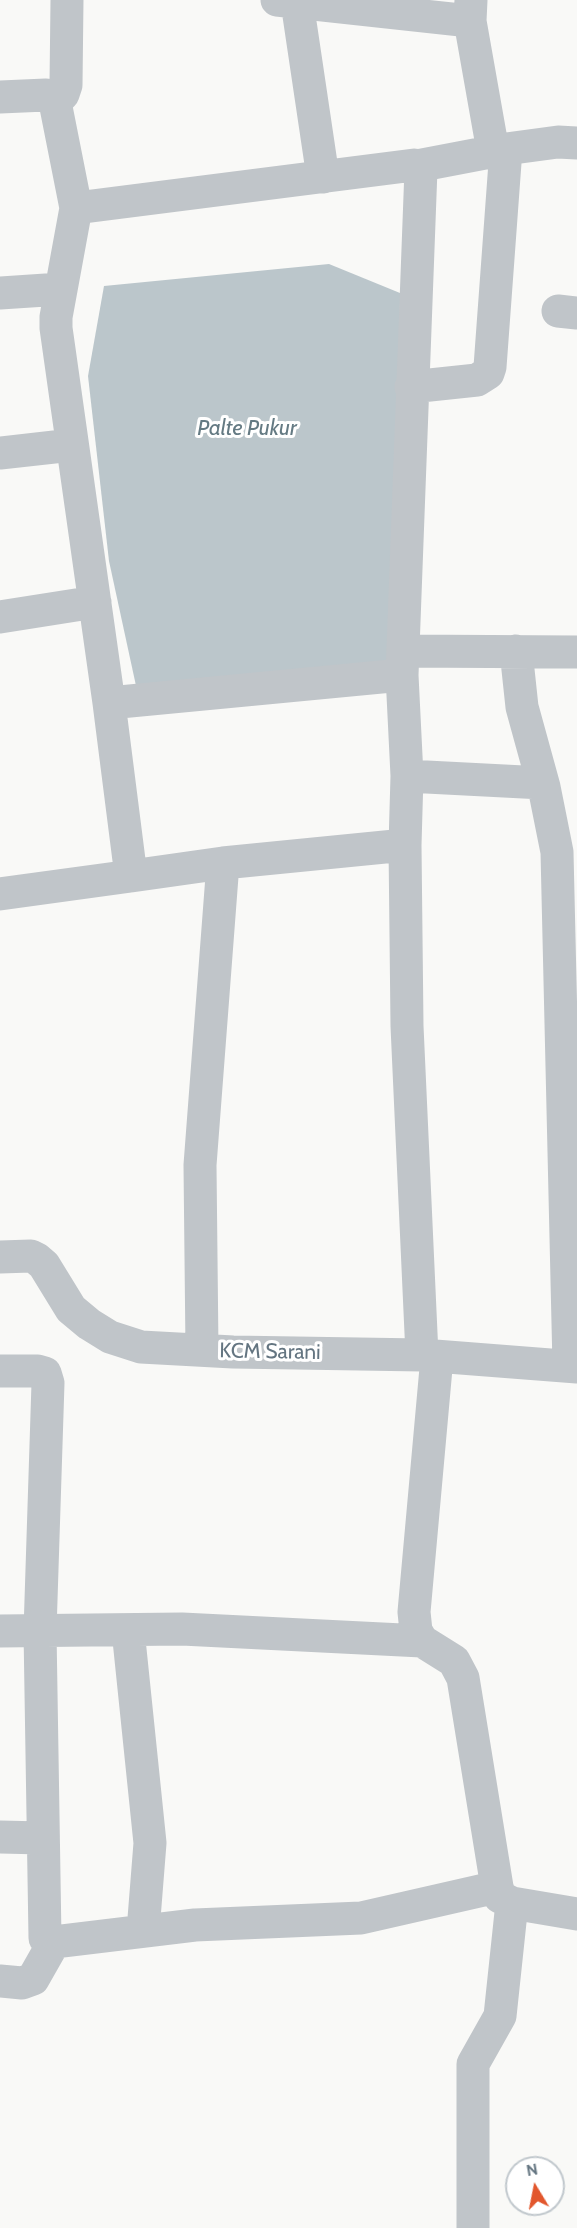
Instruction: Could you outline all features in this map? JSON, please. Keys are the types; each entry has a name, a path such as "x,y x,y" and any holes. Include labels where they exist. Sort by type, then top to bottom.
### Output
{"street":[{"path":"55,102 63,94 66,85 67,0"},
{"path":"323,177 301,2 471,10 499,150 490,367 488,373 477,380 411,387"},
{"path":"0,97 46,95 55,102 76,208 56,317 56,328 131,876"},
{"path":"76,208 417,166 539,144 577,143"},
{"path":"417,166 420,167 422,175 411,387 402,663 407,776 406,1026 430,1356 414,1612 416,1632 422,1641 454,1661 463,1678 504,1895 500,2016 473,2064 473,2228"},
{"path":"0,293 61,289"},
{"path":"0,453 72,445"},
{"path":"0,617 95,602"},
{"path":"516,651 522,708 543,783 557,852 573,1366"},
{"path":"109,703 402,663 516,651 577,652"},
{"path":"407,776 543,783"},
{"path":"0,894 223,863 405,845"},
{"path":"202,1350 200,1175 223,863"},
{"name":"KCM Sarani","path":"0,1257 31,1256 37,1259 44,1265 71,1309 110,1337 141,1347 430,1356 573,1366"},
{"path":"0,1371 38,1371 45,1373 48,1383 40,1631 45,1938 54,1942 195,1925 361,1918 504,1895 577,1914"},
{"path":"0,1631 182,1629 422,1641"},
{"path":"128,1630 150,1843 143,1931"},
{"path":"0,1837 43,1838"},
{"path":"0,1981 22,1983 33,1979 54,1942"}],"water":[{"name":"Palte Pukur","path":"329,264 400,293 399,673 138,695 109,561 88,376 104,286"}]}
